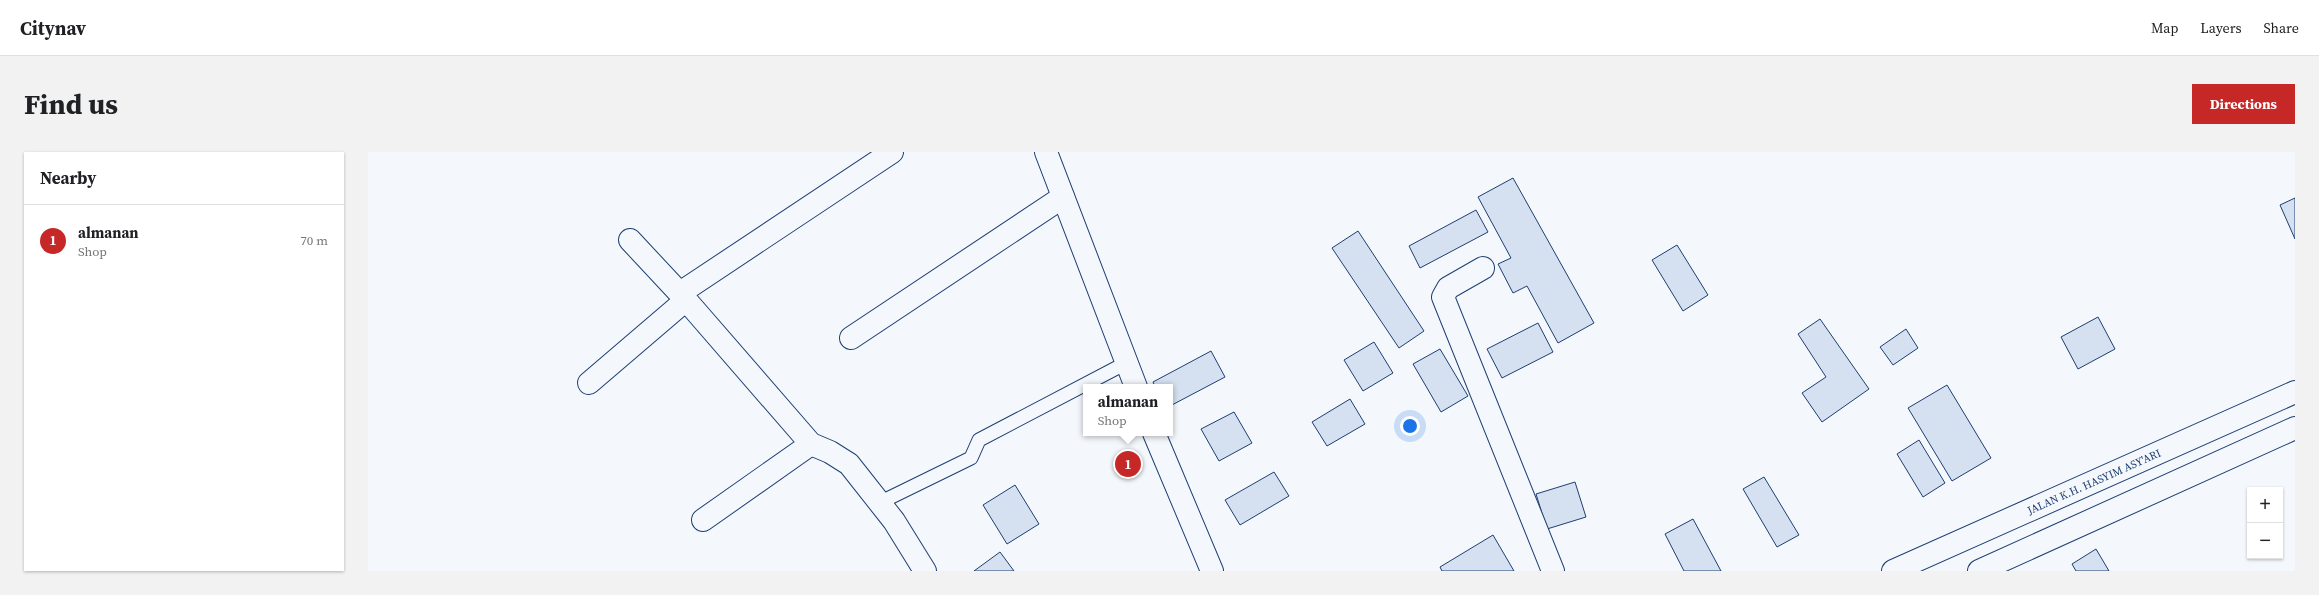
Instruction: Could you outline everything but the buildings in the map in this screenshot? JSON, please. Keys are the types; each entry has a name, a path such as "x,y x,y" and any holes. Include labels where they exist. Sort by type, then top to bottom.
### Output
{"street":[{"path":"589,383 683,297 892,152"},
{"path":"1046,152 1135,384"},
{"path":"851,338 1063,197"},
{"path":"630,240 683,297 811,444 830,452 849,464 894,521 926,571"},
{"path":"1483,268 1448,288 1443,296 1553,571"},
{"name":"JALAN K.H. HASYIM ASY'ARI","path":"1893,571 2295,392"},
{"path":"1979,571 2295,428"},
{"path":"1155,436 1212,571"},
{"path":"702,520 811,444"}],"lane":[{"path":"1086,384 1126,363"},
{"path":"879,503 971,458 979,440 1083,386"}],"place":[{"name":"almanan","path":"1128,464"}]}
